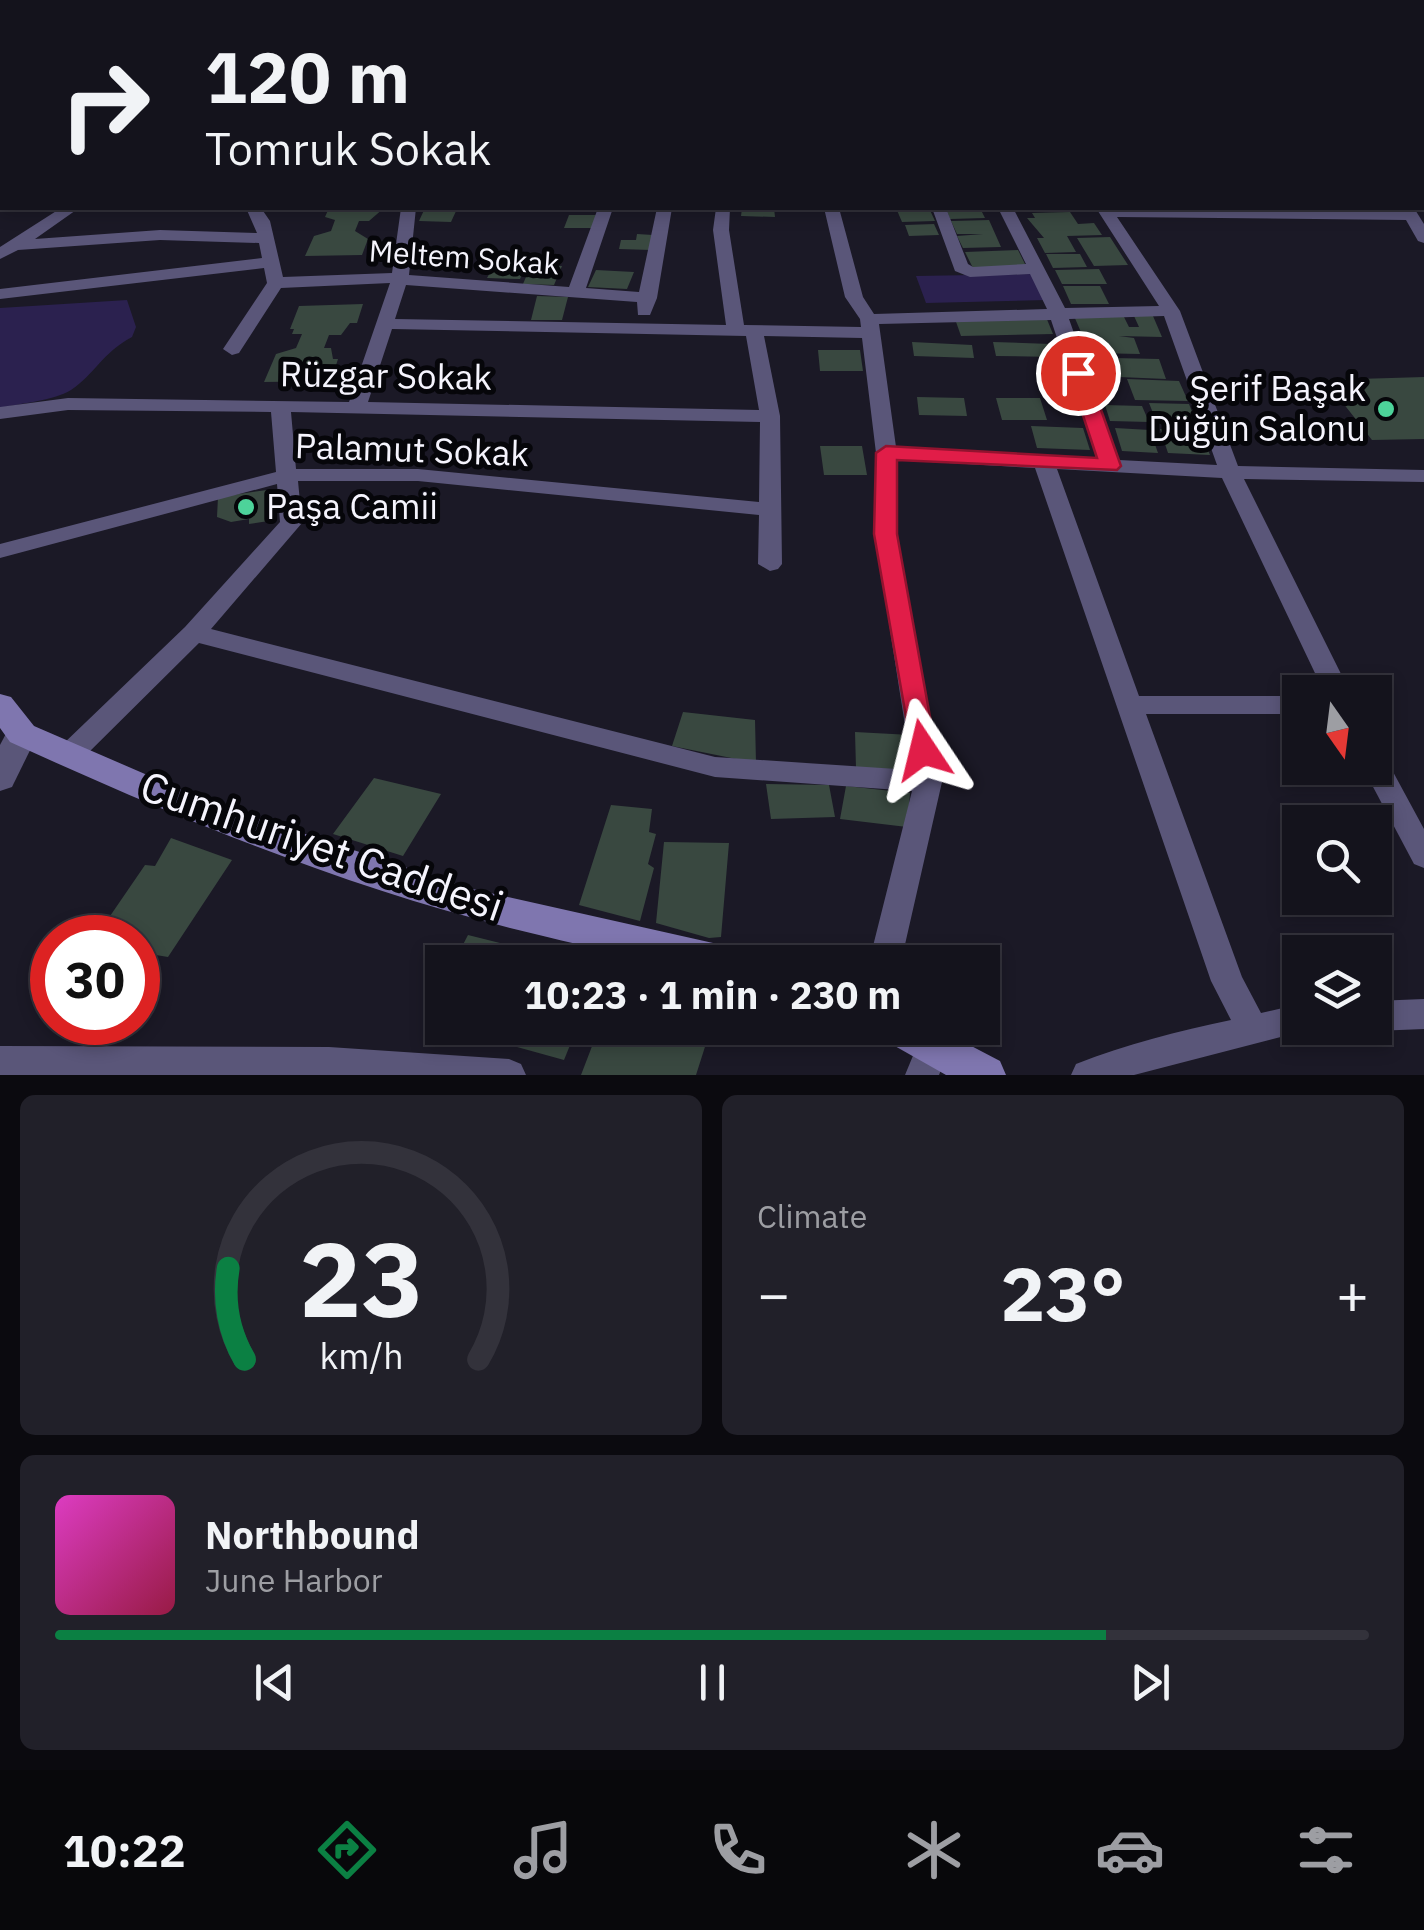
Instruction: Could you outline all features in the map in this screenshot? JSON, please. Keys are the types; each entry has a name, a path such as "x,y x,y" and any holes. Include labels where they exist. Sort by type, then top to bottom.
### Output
{"main road":[{"path":"0,705 22,734"},
{"name":"Cumhuriyet Caddesi","path":"22,734 200,813 468,903 649,945"},
{"path":"919,1049 985,1075"}],"street":[{"path":"7,249 68,210"},
{"path":"232,349 276,283 255,210"},
{"path":"357,407 400,278 409,210"},
{"path":"576,292 605,210"},
{"path":"640,328 664,210"},
{"path":"723,210 721,230 770,416 770,564"},
{"path":"831,210 854,297 870,326 886,453 886,534 928,782 889,945"},
{"path":"940,210 962,268 970,272 1037,269"},
{"path":"1007,210 1057,312 1110,466"},
{"path":"1105,210 1409,211 1424,238"},
{"path":"1105,210 1171,311 1230,472 1329,675"},
{"path":"7,249 160,234 266,238"},
{"path":"0,294 273,262"},
{"name":"Meltem Sokak","path":"276,283 400,278 648,298"},
{"path":"387,324 745,330 870,326 1057,312 1171,311"},
{"name":"Rüzgar Sokak","path":"0,413 68,404 770,416"},
{"path":"72,753 194,633 291,523 280,406"},
{"path":"886,453 1230,472 1424,476"},
{"path":"1044,462 1227,981 1253,1030"},
{"name":"Palamut Sokak","path":"0,551 287,475 418,475 770,510"},
{"path":"194,633 715,767 928,782"},
{"path":"1127,705 1282,705"},
{"path":"0,778 22,734"},
{"path":"1386,785 1424,856"},
{"path":"1392,1015 1424,1014"},
{"path":"1088,1075 1159,1051 1282,1023"},
{"path":"0,1062 329,1063 508,1075"}],"shaded area":[{"path":"1033,274 1047,300 926,303 916,276"},
{"path":"127,300 136,327 132,337 79,384 55,397 0,408 0,308"}],"building":[{"path":"328,210 382,210 369,221 359,221 355,231 368,239 362,255 305,256 314,236 331,231 335,220 325,217"},
{"path":"424,210 457,210 451,222 419,221"},
{"path":"742,210 774,210 775,217 741,216"},
{"path":"897,210 930,210 935,221 902,222"},
{"path":"947,210 981,210 985,218 950,219"},
{"path":"1070,212 1078,224 1094,223 1102,235 1067,236 1076,252 1045,253 1037,238 1044,238 1027,218 1035,218 1032,213"},
{"path":"569,215 596,215 592,228 564,228"},
{"path":"989,220 1001,247 963,248 957,236 983,234 957,234 951,221"},
{"path":"934,224 939,235 909,236 905,225"},
{"path":"637,234 653,235 651,250 619,249 621,240 636,240"},
{"path":"1110,237 1128,265 1094,266 1077,238"},
{"path":"1018,250 1026,266 973,268 965,252"},
{"path":"1046,254 1080,254 1087,267 1053,268"},
{"path":"498,258 529,260 520,279 487,278"},
{"path":"531,265 562,266 554,285 523,284"},
{"path":"1099,269 1107,284 1062,284 1055,270"},
{"path":"596,270 634,272 627,289 588,287"},
{"path":"1063,286 1100,286 1109,304 1071,304"},
{"path":"537,296 568,297 562,320 531,320"},
{"path":"363,304 357,323 350,323 341,335 329,335 324,348 331,348 333,359 338,359 331,381 264,382 276,354 296,348 302,334 292,334 294,329 290,329 299,306"},
{"path":"1074,316 1124,317 1129,327 1139,327 1134,316 1153,316 1162,337 1119,336 1134,338 1140,354 1090,353"},
{"path":"1046,317 1053,334 961,336 955,319"},
{"path":"912,342 972,345 974,358 914,356"},
{"path":"993,342 1051,344 1055,357 996,356"},
{"path":"818,350 860,350 863,371 820,371"},
{"path":"1113,358 1159,359 1166,379 1119,377"},
{"name":"Şerif Başak Düğün Salonu","path":"1424,377 1424,439 1372,440 1325,380"},
{"path":"1127,379 1179,381 1188,401 1135,400"},
{"path":"917,397 964,398 967,416 919,415"},
{"path":"996,398 1040,398 1047,420 1002,420"},
{"path":"1149,403 1189,404 1197,424 1157,423"},
{"path":"1105,405 1142,406 1149,422 1110,421"},
{"path":"1031,426 1083,428 1090,450 1037,448"},
{"path":"1115,428 1150,430 1158,453 1122,451"},
{"path":"1160,429 1200,430 1210,455 1168,453"},
{"path":"820,446 862,446 867,475 824,475"},
{"name":"Paşa Camii","path":"274,489 275,520 249,524 249,519 231,522 217,517 218,497"},
{"path":"683,712 755,720 756,763 672,746"},
{"path":"855,732 911,735 913,770 856,768"},
{"path":"374,778 441,794 403,856 333,834"},
{"path":"766,784 829,785 835,817 771,819"},
{"path":"846,786 910,793 907,827 840,819"},
{"path":"611,805 652,809 649,832 656,834 648,864 654,868 640,921 579,905"},
{"path":"171,838 232,860 168,957 160,956 160,915 111,915 145,865 155,866"},
{"path":"664,842 729,843 721,937 709,938 656,923"},
{"path":"468,935 508,945 463,945"},
{"path":"510,1045 570,1045 564,1060"},
{"path":"592,1045 706,1045 696,1075 581,1075"}],"place":[{"name":"Şerif Başak Düğün Salonu","path":"1386,409"},
{"name":"Paşa Camii","path":"246,507"}],"route":[{"path":"923,750 886,534 886,453 1110,466 1078,373"}]}
